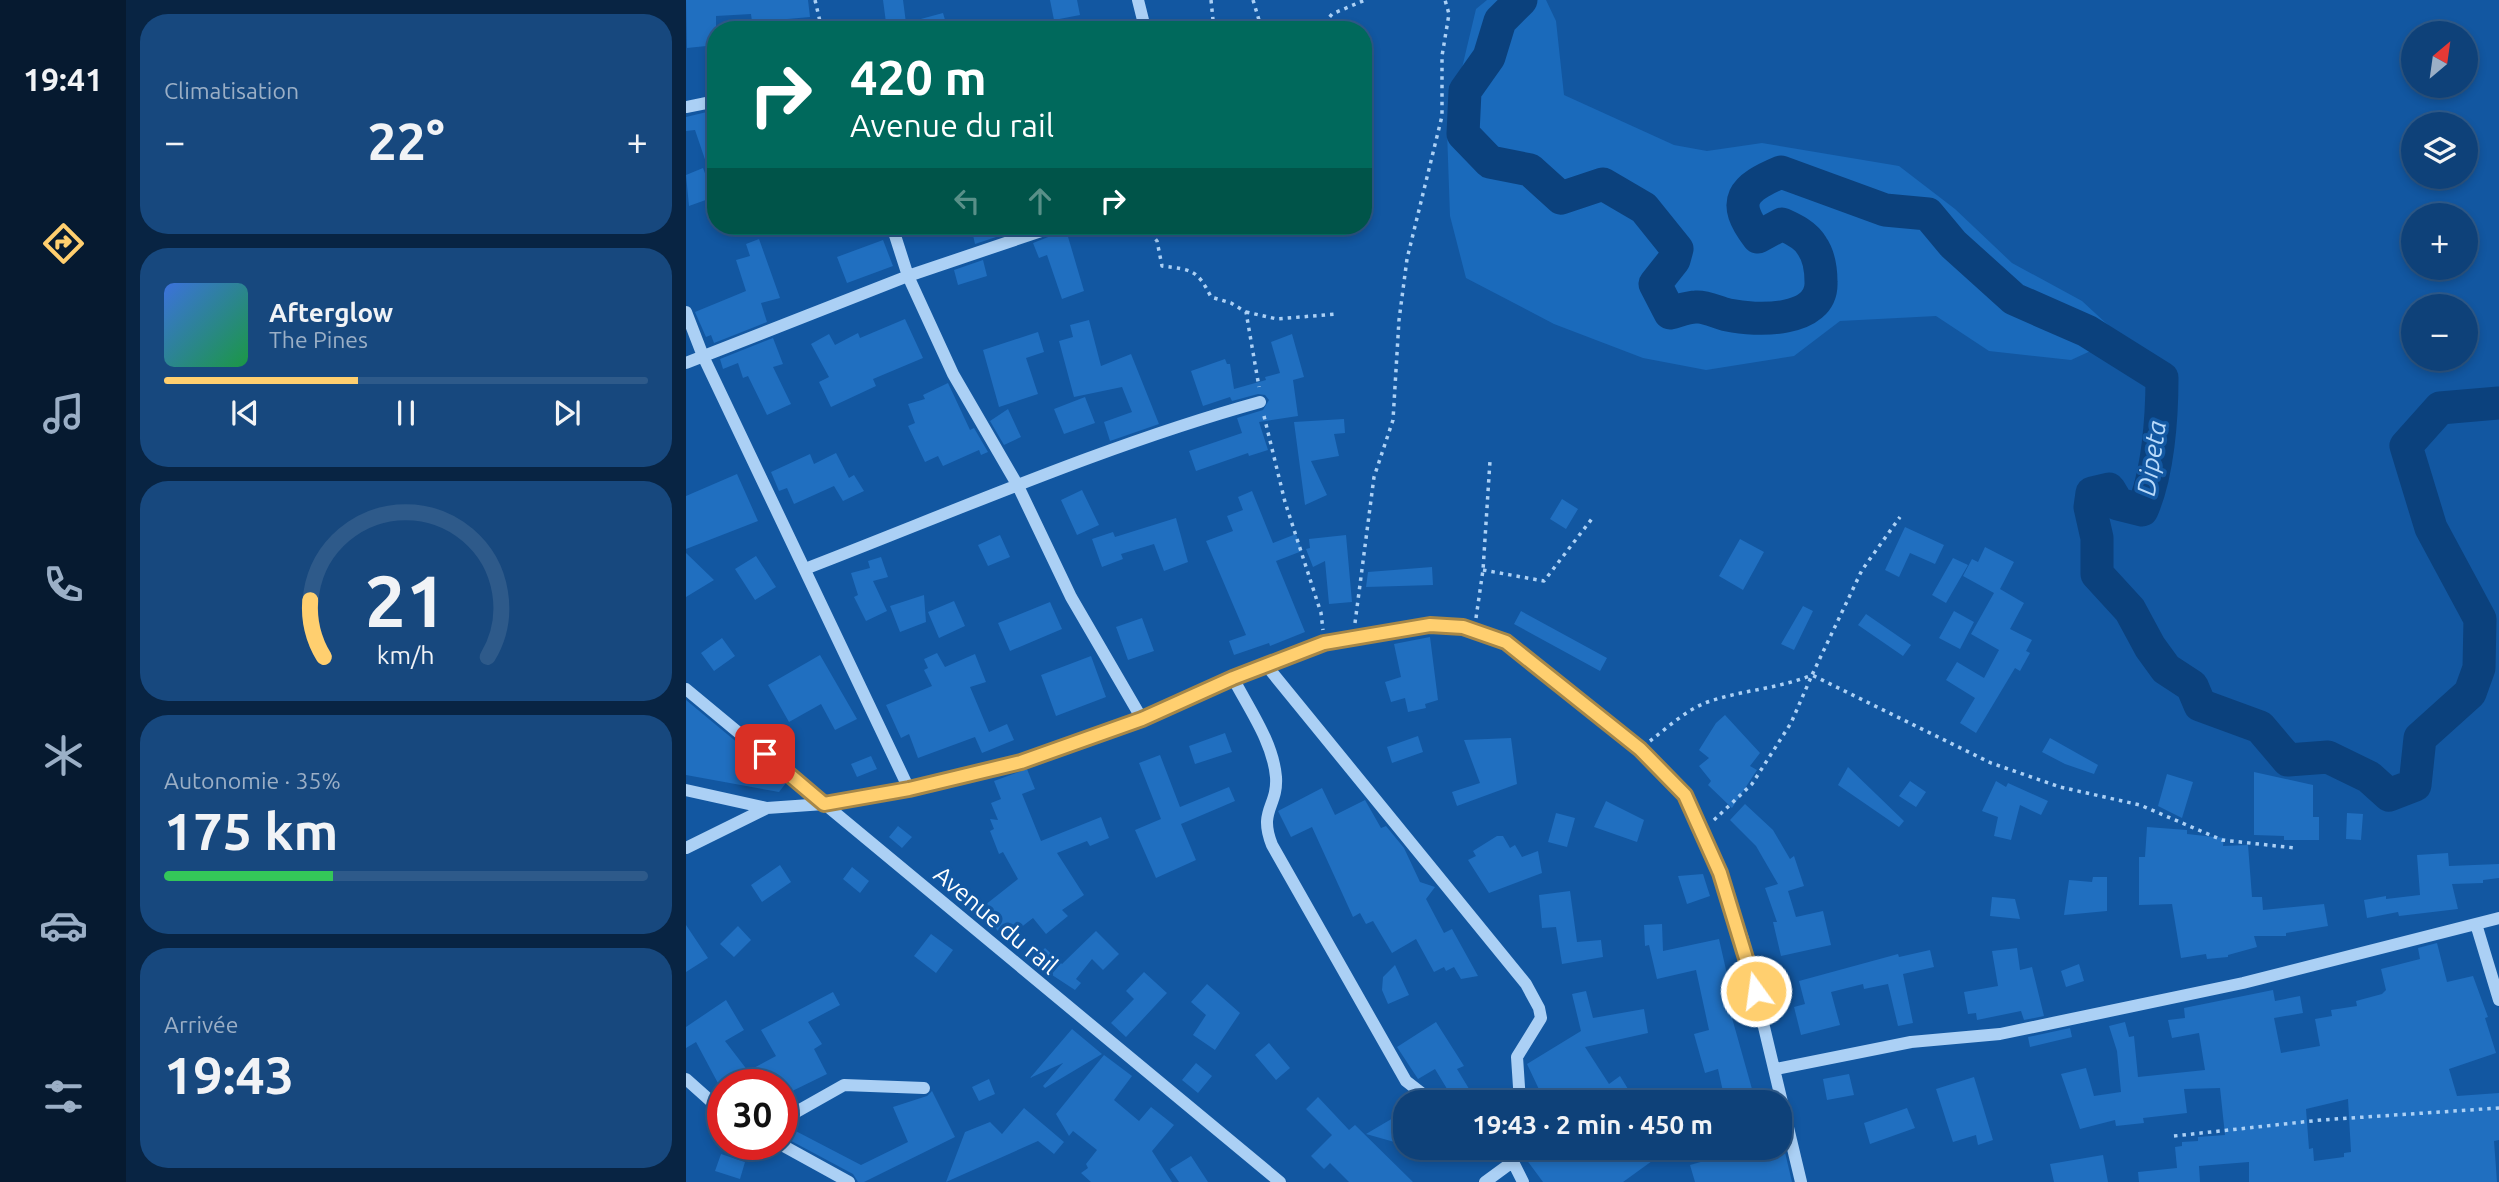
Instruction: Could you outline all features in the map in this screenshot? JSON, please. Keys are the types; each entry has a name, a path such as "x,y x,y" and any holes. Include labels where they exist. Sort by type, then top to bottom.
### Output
{"street":[{"path":"1138,0 1143,21"},
{"path":"686,107 707,103"},
{"path":"895,235 908,276 953,374 1018,486 1071,597 1142,719"},
{"path":"686,363 908,276 1029,235"},
{"path":"686,312 704,356 909,789"},
{"path":"805,569 1018,486 1217,414 1260,402"},
{"path":"686,790 767,808 824,804 909,789 1021,762 1142,719 1233,678 1324,643 1355,635 1430,625 1474,630 1506,642 1640,749 1685,795 1703,830 1743,939 1801,1182"},
{"path":"1266,665 1527,984 1541,1018 1517,1057 1519,1090"},
{"path":"1233,678 1268,745 1273,761 1276,780 1266,813 1265,829 1272,845 1406,1081 1418,1090"},
{"name":"Avenue du rail","path":"686,689 1280,1182"},
{"path":"686,848 767,808"},
{"path":"1776,1069 1911,1042 2013,1031 2243,983 2499,918"},
{"path":"2476,924 2499,1000"},
{"path":"686,1079 707,1098"},
{"path":"798,1111 844,1085 924,1087"},
{"path":"798,1154 849,1182"},
{"path":"1510,1160 1523,1182"},
{"path":"1485,1182 1511,1163"}],"path":[{"path":"815,0 820,21"},
{"path":"1211,0 1213,21"},
{"path":"1253,0 1259,21"},
{"path":"1327,21 1332,15 1365,0"},
{"path":"1355,635 1354,612 1374,477 1393,420 1399,320 1407,259 1441,116 1442,56 1449,14 1445,0"},
{"path":"1246,312 1277,319 1336,314"},
{"path":"1474,630 1482,570 1490,461"},
{"path":"1482,570 1544,581 1594,516"},
{"path":"1703,830 1752,784 1791,723 1862,570 1900,517"},
{"path":"1640,749 1703,704 1766,686 1789,685 1812,675 1991,763 2060,788 2140,805 2222,840 2295,848"},
{"path":"2174,1136 2321,1120 2499,1108"}],"shaded area":[{"path":"1487,0 1546,0 1556,21 1564,95 1674,145 1707,151 1762,143 1899,166 1955,209 2012,263 2082,301 2121,337 2071,360 1989,351 1936,316 1840,321 1794,356 1706,370 1643,358 1554,324 1466,278 1450,216 1447,131 1476,9"}],"building":[{"path":"686,0 808,0 810,17 752,21 751,14 716,16 716,21 707,21 707,46 687,48"},
{"path":"883,0 903,0 906,21 886,21"},
{"path":"1050,0 1077,0 1080,15 1054,20"},
{"path":"943,13 945,21 913,21"},
{"path":"707,112 707,165 695,130 686,131 686,117"},
{"path":"703,168 707,179 707,200 689,206 686,175"},
{"path":"973,235 1002,235 975,244"},
{"path":"1053,235 1067,235 1084,291 1062,299 1047,255 1039,258 1033,243"},
{"path":"759,239 780,298 761,303 767,322 714,343 711,335 706,337 695,312 746,291 736,260 750,256 746,244"},
{"path":"883,240 893,266 847,283 837,257"},
{"path":"983,260 987,276 958,285 954,270"},
{"path":"905,319 923,358 873,379 876,386 831,407 819,382 829,377 811,344 829,334 835,345 858,333 860,338"},
{"path":"1089,320 1101,366 1131,354 1159,424 1110,441 1104,422 1132,412 1122,387 1074,397 1059,341 1073,337 1070,325"},
{"path":"1038,332 1044,352 1026,358 1038,394 999,407 983,350"},
{"path":"1292,334 1304,377 1293,380 1298,416 1259,422 1268,450 1249,456 1248,453 1196,471 1189,451 1242,433 1237,418 1263,410 1269,400 1265,395 1258,394 1232,401 1230,397 1203,406 1191,371 1225,359 1227,364 1230,364 1234,389 1266,380 1265,377 1280,373 1271,342"},
{"path":"773,338 783,364 773,367 791,404 767,415 748,376 743,378 738,363 723,369 720,359"},
{"path":"948,383 970,430 974,428 988,452 981,455 979,450 943,466 938,456 925,462 908,426 915,423 908,404 925,399 923,395"},
{"path":"1085,397 1095,423 1064,434 1054,409"},
{"path":"1008,409 1021,437 1004,445 990,421"},
{"path":"1344,419 1345,433 1334,434 1339,456 1311,461 1327,495 1305,505 1294,422"},
{"path":"836,453 849,478 854,475 864,491 843,501 834,486 794,504 787,488 779,491 771,472 810,454 814,464"},
{"path":"737,474 758,521 686,549 686,496"},
{"path":"1082,490 1099,525 1077,535 1061,500"},
{"path":"1252,491 1273,543 1296,534 1302,551 1276,561 1305,632 1270,646 1269,643 1234,655 1229,641 1246,635 1206,541 1233,531 1227,516 1243,510 1238,497"},
{"path":"1562,499 1578,509 1566,529 1550,519"},
{"path":"1176,518 1188,562 1164,571 1154,544 1121,554 1123,559 1102,567 1092,539 1113,532 1115,537"},
{"path":"1905,527 1944,545 1935,564 1910,553 1899,577 1885,570"},
{"path":"1000,535 1010,557 988,566 978,545"},
{"path":"1346,535 1352,602 1329,604 1325,561 1313,567 1306,549 1310,548 1309,539"},
{"path":"1740,539 1764,552 1743,590 1719,576"},
{"path":"1985,547 2014,562 2000,589 2024,603 2010,629 2032,640 2026,651 2030,653 2020,671 2015,668 1976,733 1960,723 1975,698 1946,680 1957,662 1984,678 1999,650 1971,634 1994,593 1963,576 1972,559 1978,562"},
{"path":"686,553 714,580 686,597"},
{"path":"756,556 776,587 755,600 735,569"},
{"path":"881,557 888,577 873,581 887,611 866,621 854,597 858,595 851,573 870,568 868,561"},
{"path":"1953,558 1968,565 1946,603 1932,595"},
{"path":"1432,567 1433,585 1366,587 1368,572"},
{"path":"924,595 926,622 900,632 890,606"},
{"path":"954,601 965,626 939,638 928,612"},
{"path":"1050,602 1062,629 1010,651 998,623"},
{"path":"1803,606 1813,611 1794,650 1781,644"},
{"path":"1521,611 1607,658 1600,671 1514,624"},
{"path":"1954,611 1974,622 1960,649 1939,638"},
{"path":"1866,614 1911,645 1903,656 1858,625"},
{"path":"1142,618 1154,651 1128,660 1116,627"},
{"path":"1430,637 1438,700 1425,704 1426,708 1408,712 1405,698 1391,702 1385,682 1401,677 1394,644"},
{"path":"722,638 735,656 714,671 701,653"},
{"path":"937,653 945,667 975,654 986,682 970,687 989,732 1007,724 1014,740 982,753 975,737 918,758 909,734 901,738 886,705 932,686 924,670 928,668 924,659"},
{"path":"820,655 857,719 835,730 821,704 789,722 768,685"},
{"path":"1091,656 1106,697 1056,716 1041,675"},
{"path":"686,700 786,783 779,792 686,775"},
{"path":"1725,715 1760,753 1750,766 1757,770 1732,808 1708,785 1711,781 1699,766 1709,758 1699,750 1716,723"},
{"path":"1225,733 1232,752 1195,764 1189,746"},
{"path":"1418,736 1423,752 1392,763 1387,747"},
{"path":"1511,738 1517,784 1457,806 1452,792 1480,783 1464,740"},
{"path":"2050,738 2098,765 2094,774 2042,752"},
{"path":"1160,755 1180,807 1229,787 1235,801 1181,824 1196,860 1156,878 1135,830 1161,819 1139,763"},
{"path":"871,756 877,769 857,777 851,764"},
{"path":"1848,767 1904,821 1899,827 1838,785"},
{"path":"1027,769 1035,789 1022,794 1041,841 1101,817 1109,838 1090,846 1087,841 1057,853 1084,895 1062,910 1068,916 1046,934 1033,918 1010,936 1003,928 998,931 980,909 1018,879 1003,852 999,854 990,831 994,829 990,819 998,820 991,803 1001,799 994,781"},
{"path":"2254,772 2313,785 2313,817 2319,817 2319,840 2284,840 2284,836 2254,835"},
{"path":"2167,774 2193,782 2182,818 2158,806"},
{"path":"1910,781 1926,792 1916,807 1899,796"},
{"path":"1996,781 2006,787 2008,783 2048,801 2041,815 2020,805 2011,840 1994,836 1998,817 1982,811"},
{"path":"1322,788 1335,815 1365,800 1381,828 1386,826 1404,848 1420,882 1435,887 1426,899 1444,933 1452,929 1478,976 1461,979 1454,967 1446,971 1444,967 1434,972 1416,939 1392,953 1373,921 1366,924 1360,913 1353,917 1312,827 1291,837 1278,811"},
{"path":"1606,801 1644,820 1637,842 1594,827"},
{"path":"1745,804 1773,830 1790,859 1794,856 1804,886 1788,891 1796,917 1823,911 1831,945 1781,956 1773,922 1777,922 1765,888 1778,884 1756,846 1730,820"},
{"path":"1556,813 1575,818 1567,847 1548,842"},
{"path":"2347,813 2363,814 2361,840 2346,839"},
{"path":"898,826 912,837 902,848 889,837"},
{"path":"2147,827 2187,830 2187,834 2224,838 2223,846 2248,845 2252,897 2262,897 2263,910 2324,904 2328,926 2286,933 2286,936 2254,936 2257,947 2228,957 2207,959 2206,954 2181,958 2172,904 2139,905 2139,857 2145,857"},
{"path":"1497,836 1503,836 1510,848 1515,845 1522,857 1538,851 1542,873 1489,893 1468,860 1476,856 1473,851"},
{"path":"2448,853 2449,866 2499,864 2499,878 2483,880 2483,883 2452,884 2458,909 2399,916 2398,912 2367,918 2364,900 2420,895 2417,855"},
{"path":"780,865 791,882 762,902 751,885"},
{"path":"852,867 869,881 860,893 843,879"},
{"path":"1703,874 1710,896 1687,904 1678,876"},
{"path":"2093,877 2107,877 2107,911 2064,915 2069,880 2092,882"},
{"path":"1570,891 1577,942 1601,940 1603,957 1562,964 1556,927 1542,928 1539,895"},
{"path":"1992,897 2015,899 2020,919 1990,916"},
{"path":"1662,924 1663,951 1719,939 1729,983 1733,982 1736,998 1727,1000 1752,1089 1723,1090 1718,1069 1705,1073 1694,1034 1709,1030 1696,970 1657,979 1649,945 1645,946 1644,925"},
{"path":"686,925 708,958 686,972"},
{"path":"738,926 751,940 734,957 720,944"},
{"path":"1096,931 1119,954 1103,970 1092,959 1076,979 1081,983 1075,990 1049,973 1035,959 1045,948 1062,964"},
{"path":"931,934 953,950 936,973 914,956"},
{"path":"2437,943 2447,982 2473,976 2488,1017 2485,1018 2496,1053 2449,1069 2457,1096 2499,1093 2499,1140 2494,1141 2497,1182 2249,1182 2249,1162 2199,1166 2200,1182 2139,1182 2138,1172 2177,1168 2175,1147 2182,1146 2182,1142 2198,1141 2198,1137 2225,1135 2220,1088 2184,1089 2187,1113 2143,1118 2144,1123 2116,1126 2115,1120 2080,1129 2061,1074 2086,1068 2094,1096 2121,1092 2117,1051 2109,1026 2125,1022 2129,1037 2134,1036 2138,1077 2205,1070 2199,1033 2172,1038 2168,1020 2185,1018 2184,1008 2273,990 2275,1001 2300,996 2303,1013 2274,1018 2281,1053 2320,1046 2315,1019 2332,1016 2331,1010 2357,1006 2356,1001 2382,994 2386,990 2381,969 2420,959 2418,948","holes":["2348,1099 2351,1152 2344,1153 2344,1157 2314,1161 2313,1148 2309,1149 2306,1109"]},
{"path":"2017,948 2020,970 2032,967 2044,1016 2024,1020 2021,1011 1977,1020 1976,1013 1968,1014 1964,992 1998,986 1992,951"},
{"path":"1930,950 1934,967 1903,974 1913,1023 1898,1026 1888,984 1864,989 1863,984 1831,992 1840,1025 1801,1035 1794,1007 1805,1004 1799,981 1898,954 1899,957"},
{"path":"2079,964 2084,981 2066,987 2061,971"},
{"path":"1395,965 1409,995 1388,1004 1382,990 1383,977"},
{"path":"1144,972 1167,993 1126,1037 1111,1023 1134,999 1126,991"},
{"path":"1207,984 1240,1013 1215,1050 1193,1035 1206,1015 1191,1002"},
{"path":"1586,991 1593,1018 1644,1009 1648,1033 1585,1047 1609,1084 1620,1076 1626,1090 1539,1090 1527,1064 1581,1031 1572,994"},
{"path":"833,992 840,1005 808,1022 822,1044 814,1049 827,1074 798,1088 798,1069 752,1069 776,1056 761,1030"},
{"path":"726,1000 744,1030 725,1041 746,1069 710,1069 696,1042 686,1048 686,1027"},
{"path":"1436,1022 1464,1066 1457,1069 1470,1090 1448,1090 1435,1069 1418,1079 1397,1047"},
{"path":"2070,1028 2072,1037 2030,1047 2028,1037"},
{"path":"1072,1029 1102,1054 1045,1088 1043,1086 1063,1063 1030,1078"},
{"path":"1269,1043 1290,1068 1276,1080 1255,1055"},
{"path":"1104,1055 1132,1076 1114,1100 1139,1121 1151,1107 1174,1125 1152,1151 1172,1182 1091,1182 1081,1173 1088,1168 1086,1164 1097,1150 1073,1131 1069,1136 1056,1114"},
{"path":"1196,1063 1212,1076 1198,1093 1182,1080"},
{"path":"1849,1074 1854,1095 1827,1100 1823,1079"},
{"path":"1974,1077 1993,1140 1978,1145 1976,1135 1953,1142 1936,1089"},
{"path":"989,1079 995,1094 979,1101 972,1087"},
{"path":"932,1091 955,1137 864,1182 858,1182 853,1174 798,1145 798,1132 861,1165 908,1142 893,1107 927,1096"},
{"path":"1318,1097 1349,1130 1355,1125 1413,1182 1349,1182 1330,1163 1324,1169 1311,1156 1332,1135 1306,1109"},
{"path":"1024,1108 1064,1142 1054,1154 1038,1141 946,1182 965,1132 990,1122 1002,1134"},
{"path":"1907,1108 1915,1128 1870,1144 1864,1123"},
{"path":"1393,1118 1393,1142 1366,1134"},
{"path":"2103,1155 2108,1182 2054,1182 2050,1164"},
{"path":"1191,1156 1208,1182 1179,1182 1170,1169"},
{"path":"719,1160 745,1162 740,1179 715,1171"},
{"path":"1527,1160 1653,1160 1623,1182 1543,1182"},
{"path":"1708,1160 1787,1160 1792,1182 1695,1182 1690,1165"}],"waterway":[{"name":"Dipeta","path":"1521,0 1500,21 1489,57 1465,91 1463,134 1490,162 1530,170 1561,198 1603,184 1644,208 1677,249 1674,260 1655,284 1670,313 1700,307 1740,317 1770,318 1800,312 1811,305 1819,295 1820,268 1809,242 1782,224 1758,237 1744,214 1743,205 1750,190 1781,172 1885,210 1928,214 1953,244 2014,299 2087,331 2162,378 2160,428 2155,463 2142,510 2118,504 2109,489 2092,493 2090,507 2097,538 2097,574 2130,610 2150,647 2166,669 2192,686 2200,705 2260,727 2288,760 2328,757 2369,777 2389,795 2415,785 2420,738 2470,693 2479,668 2480,619 2431,528 2406,446 2440,408 2499,403"}],"route":[{"path":"765,754 824,804 866,797 1021,762 1142,719 1233,678 1324,643 1355,635 1430,625 1463,627 1506,642 1575,694 1640,749 1685,795 1720,873 1743,939 1756,991"}]}
